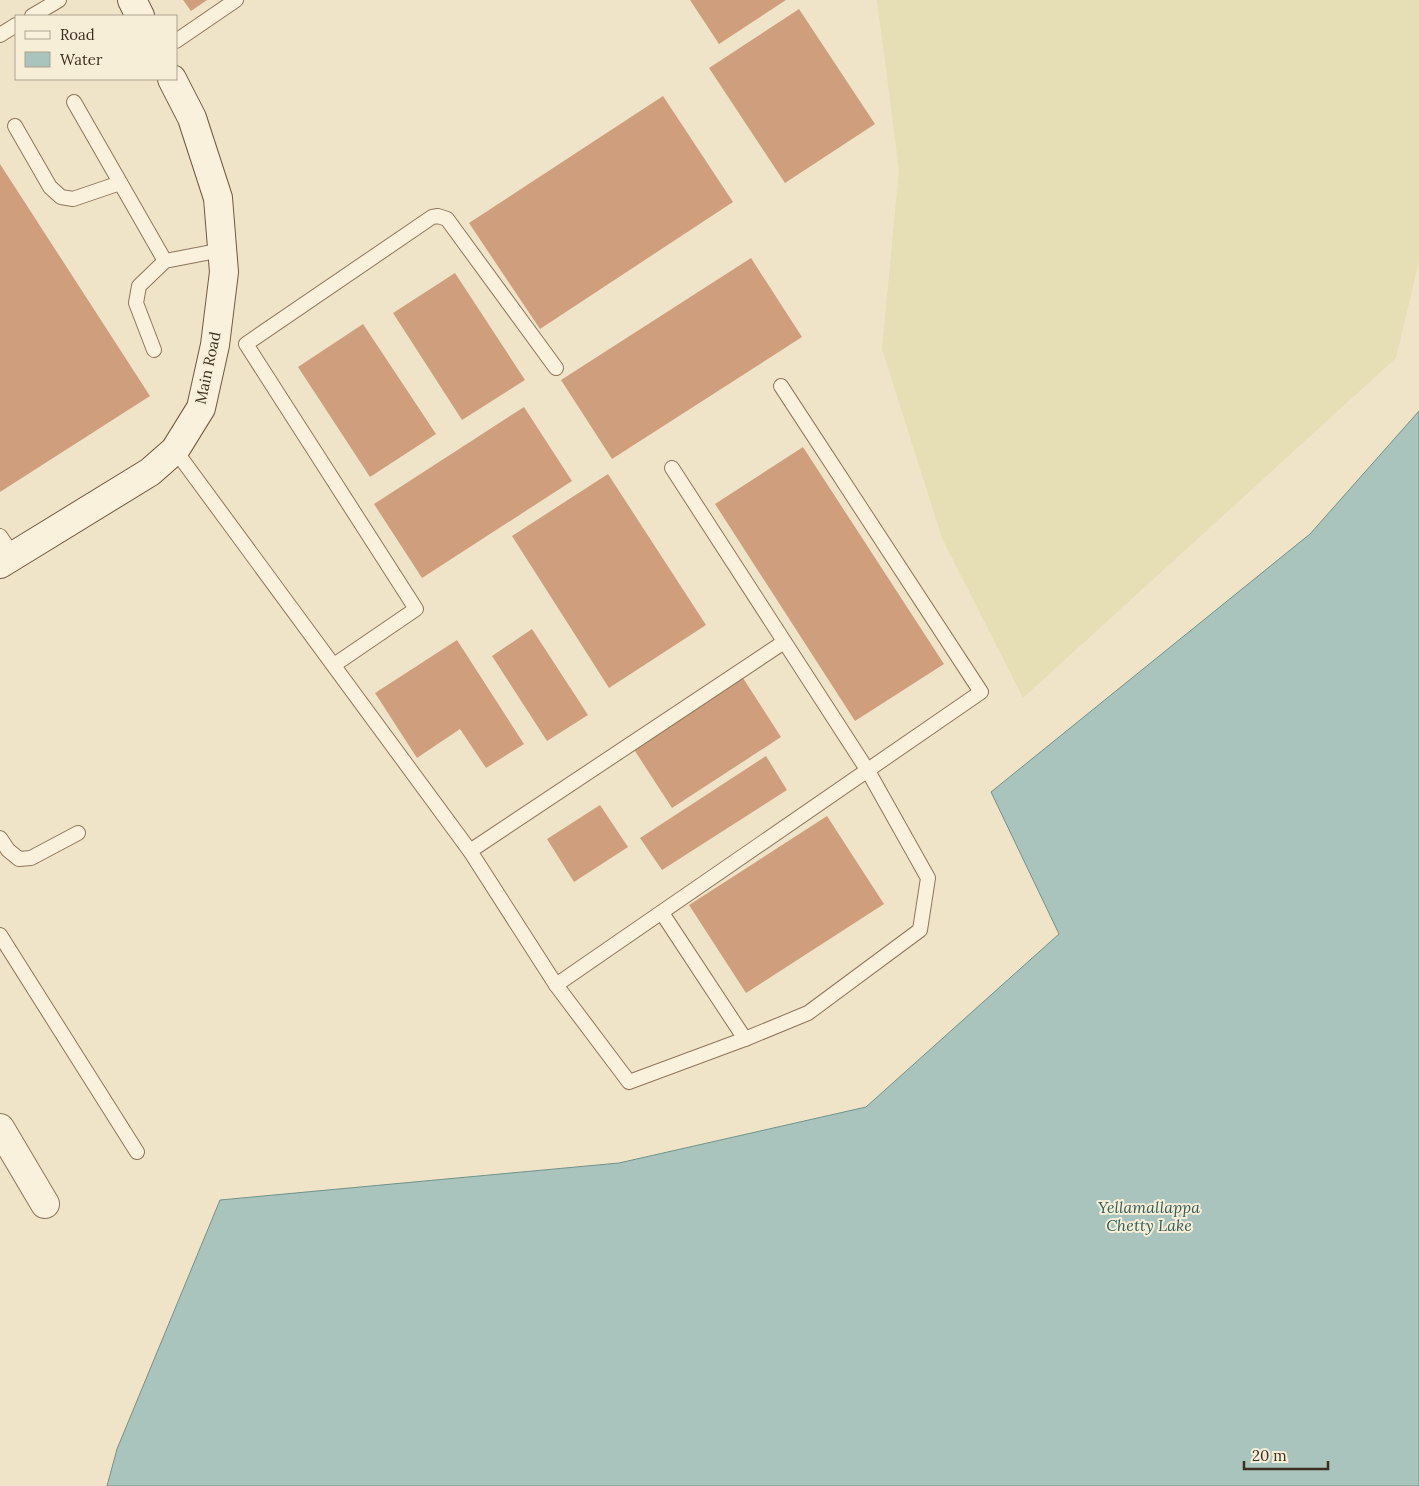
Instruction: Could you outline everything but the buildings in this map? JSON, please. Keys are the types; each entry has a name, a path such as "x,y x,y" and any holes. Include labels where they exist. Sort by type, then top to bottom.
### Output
{"street":[{"path":"132,0 140,15"},
{"name":"Main Road","path":"4,551 150,472 176,450 201,408 215,346 224,272 218,198 192,118 173,80"},
{"path":"0,1128 45,1204"}],"lane":[{"path":"34,15 59,0"},
{"path":"178,40 236,0"},
{"path":"0,35 15,26"},
{"path":"74,102 165,262"},
{"path":"14,126 50,187 61,197 73,199 120,183"},
{"path":"334,665 416,609 246,344 432,217 438,216 447,219 556,368"},
{"path":"154,350 136,303 139,286 165,262 222,250"},
{"path":"556,985 981,692 781,386"},
{"path":"176,450 470,851 556,985 630,1082 745,1040 808,1013 920,930 928,878 868,771 672,468"},
{"path":"470,851 784,642"},
{"path":"0,838 8,850 20,859 31,858 78,833"},
{"path":"662,913 745,1040"},
{"path":"0,935 137,1152"}],"shaded area":[{"path":"877,0 1419,0 1419,261 1396,358 1023,698 942,538 882,349 899,170"}],"water":[{"name":"Yellamallappa Chetty Lake","path":"1419,411 1419,1486 107,1486 117,1449 220,1200 619,1163 866,1107 1059,934 991,792 1310,534"}]}
